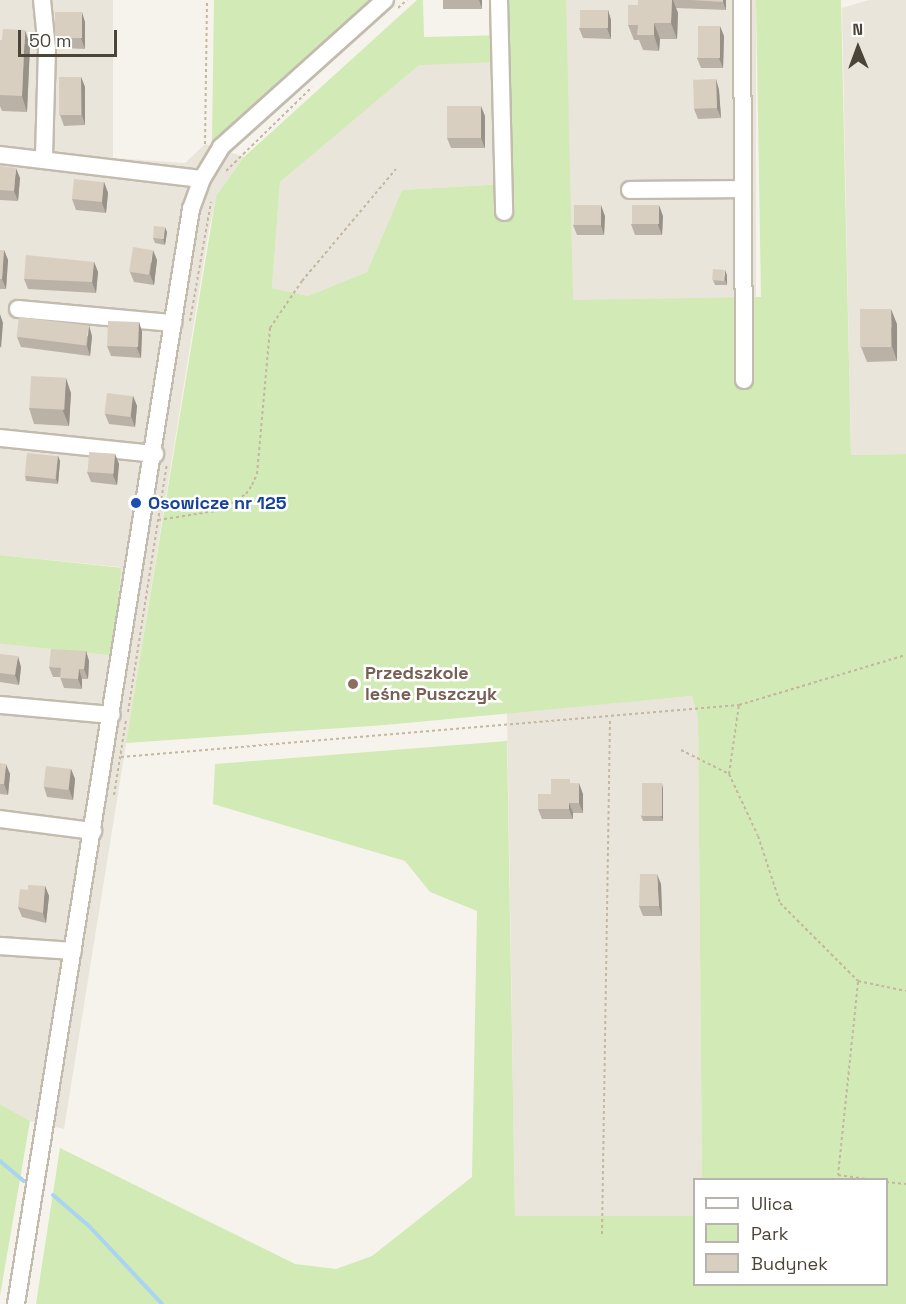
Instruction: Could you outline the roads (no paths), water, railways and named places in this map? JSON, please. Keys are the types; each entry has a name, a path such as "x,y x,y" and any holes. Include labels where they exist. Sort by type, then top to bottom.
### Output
{"street":[{"path":"42,0 47,49 44,159"},
{"path":"499,0 504,212"},
{"path":"742,0 744,380"},
{"path":"0,155 202,179 216,171 221,147 388,8"},
{"path":"16,1304 93,831 112,758 112,715 151,521 162,454 181,326 191,209 202,179"},
{"path":"630,190 743,189"},
{"path":"18,309 181,326"},
{"path":"0,438 162,454"},
{"path":"0,705 112,715"},
{"path":"0,819 93,831"},
{"path":"0,946 73,951"}],"waterway":[{"path":"0,1161 24,1181"},
{"path":"53,1195 90,1227 162,1304"}],"place":[{"name":"Osowicze nr 125","path":"136,503"},
{"name":"Przedszkole leśne Puszczyk","path":"353,684"}]}
